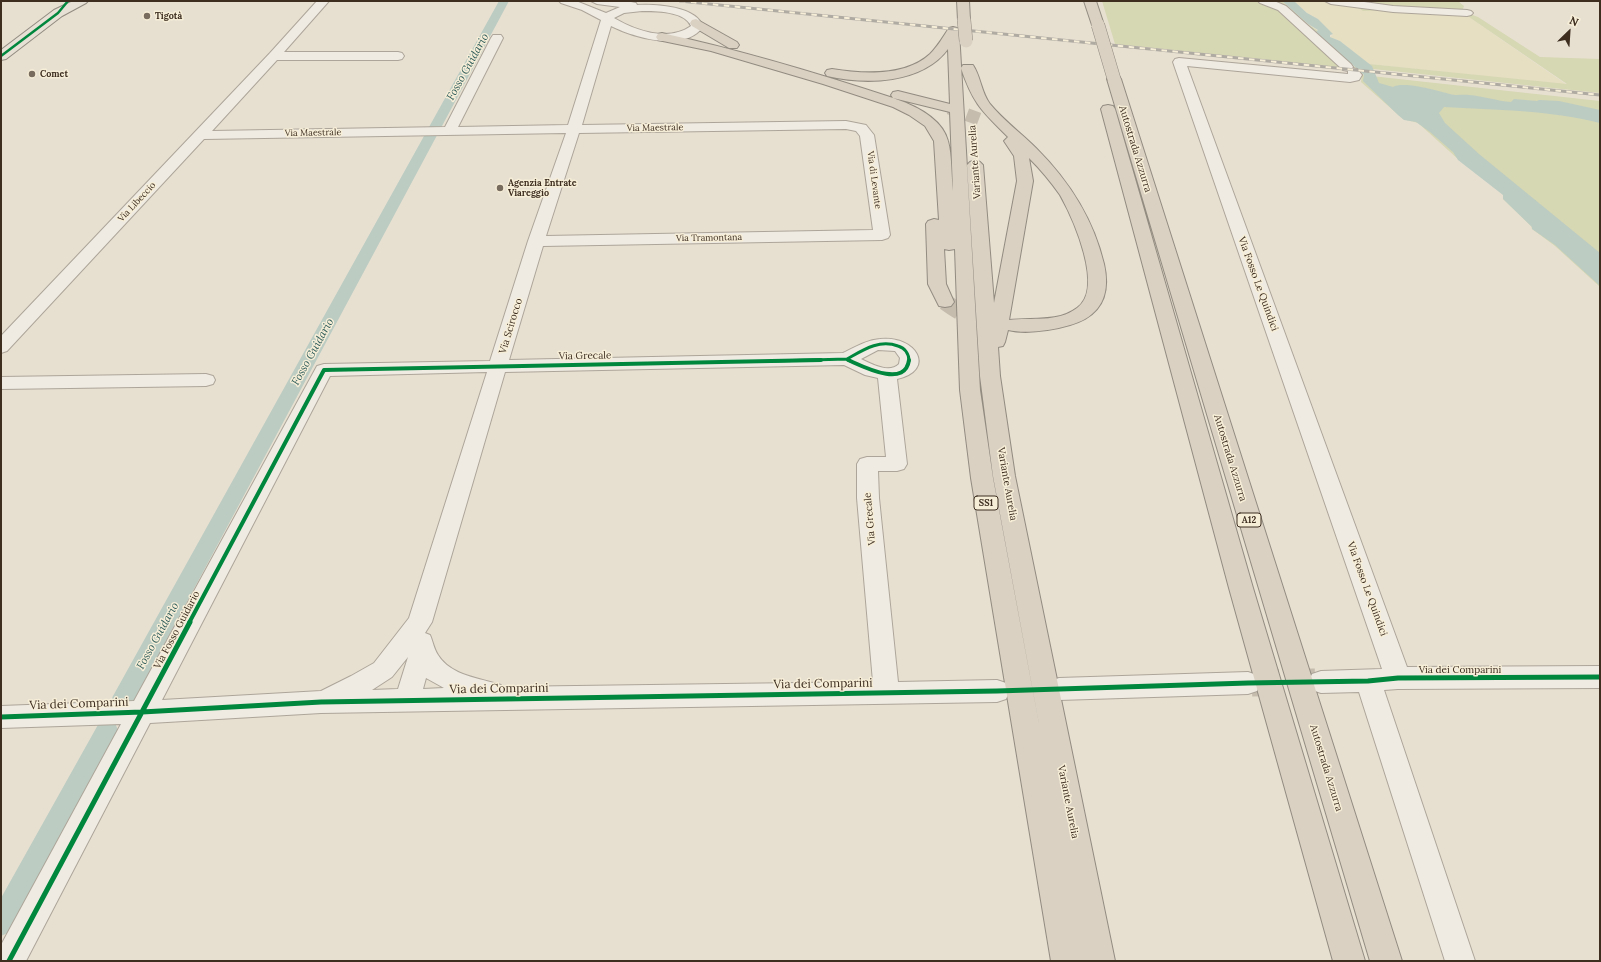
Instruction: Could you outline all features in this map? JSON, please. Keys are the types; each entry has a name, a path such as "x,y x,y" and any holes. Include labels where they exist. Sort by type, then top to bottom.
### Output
{"highway":[{"name":"Variante Aurelia","path":"963,1 956,32 970,390 983,486 1067,961"},
{"name":"Autostrada Azzurra","path":"1090,1 1098,25 1107,79 1241,588 1349,961"},
{"path":"696,23 720,38 752,54 802,74"},
{"name":"Variante Aurelia","path":"956,32 968,68 990,376 1004,476 1099,961"},
{"path":"720,38 814,69 838,74 865,76 898,73 918,67 934,57 956,32"},
{"path":"656,36 709,46 828,82 908,109 927,121 938,134 941,144 952,287 970,390"},
{"path":"968,68 976,92 982,103 1034,154 1054,177 1070,199 1085,230 1096,275 1096,293 1093,301 1078,316 1049,324 1010,325"},
{"name":"Autostrada Azzurra","path":"1107,79 1386,961"},
{"path":"828,82 949,108"},
{"path":"828,82 899,113 917,127 927,140 931,159 937,284 945,302"},
{"path":"979,119 1003,134 1016,146 1022,156 1025,173 1025,181 990,376"}],"main road":[{"path":"58,13 68,1"},
{"path":"1,56 58,13 82,1"}],"street":[{"name":"Via Libeccio","path":"1,347 274,56 323,1"},
{"path":"565,1 586,8 625,29 656,36"},
{"path":"597,1 654,8 678,13 690,18 696,23 697,27 689,33 676,36 656,36 616,42 597,53"},
{"name":"Via Fosso Le Quindici","path":"1264,1 1282,8 1350,69 1356,75 1355,77 1350,78 1180,62 1398,678"},
{"path":"1331,1 1386,8 1438,6 1467,13"},
{"path":"607,19 613,14 623,10 654,8"},
{"name":"Via Scirocco","path":"321,702 368,680 387,666 420,622 536,241 574,129 607,19"},
{"path":"447,130 497,38"},
{"path":"274,56 398,56"},
{"name":"Via Maestrale","path":"200,135 846,125 861,128"},
{"name":"Via di Levante","path":"861,128 868,135 882,235"},
{"name":"Via Tramontana","path":"536,241 882,235"},
{"path":"880,344 897,345 908,351 910,356 907,368 896,374 875,372 848,359 871,346 880,344"},
{"name":"Via Grecale","path":"324,370 499,365 848,359"},
{"name":"Via Fosso Guidario","path":"9,961 324,370"},
{"name":"Via Grecale","path":"886,693 868,498 867,464 897,464 887,374"},
{"path":"1,384 206,380"},
{"name":"Via Scirocco","path":"407,701 422,649 420,622"},
{"name":"Via Scirocco","path":"422,649 435,670 443,676 510,698"},
{"name":"Via Scirocco","path":"381,701 387,666"},
{"name":"Via dei Comparini","path":"1321,682 1368,681 1398,678 1600,677"},
{"path":"1368,681 1460,961"},
{"path":"1059,689 1248,683"},
{"name":"Via dei Comparini","path":"1,717 142,712 321,702 997,691"}],"shaded area":[{"path":"1282,1 1294,1 1307,13 1318,19 1333,34 1330,35 1330,37 1340,41 1372,66 1379,83 1393,87 1405,85 1452,95 1467,95 1500,101 1511,102 1514,99 1559,101 1600,110 1600,123 1562,115 1503,110 1444,107 1439,113 1445,123 1479,154 1600,253 1600,286 1555,245 1532,229 1532,227 1503,199 1503,195 1458,160 1453,152 1430,132 1416,122 1404,120 1398,115 1363,81 1364,75 1316,32 1318,30 1308,24"},
{"path":"1294,1 1331,1 1385,10 1466,15 1567,85 1369,64 1340,41 1330,37 1333,35 1318,19 1307,13"}],"green space":[{"path":"1102,1 1282,1 1318,31 1317,32 1357,69 1115,44"},
{"path":"1331,1 1458,1 1464,6 1463,9 1467,13 1478,17 1540,57 1600,59 1600,93 1373,69 1369,64 1567,84 1466,15 1385,10 1363,11 1353,4"},
{"path":"1362,75 1600,101 1600,287 1555,246 1532,229 1531,226 1503,199 1504,195 1459,160 1418,123 1403,119 1361,82"}],"waterway":[{"name":"Fosso Guidario","path":"121,703 504,1"},
{"name":"Fosso Guidario","path":"1,923 107,730"}],"tunnel":[{"path":"949,108 979,119"},
{"path":"945,302 974,318 989,323 1006,325"},
{"path":"1252,683 1315,682"}],"railway":[{"path":"680,1 1600,95"}],"cycle path":[{"path":"1,56 58,13 68,1"},
{"path":"9,961 324,370 847,359 868,348 881,344 893,344 902,347 910,358 909,364 905,370 887,374 872,370 847,359"},
{"path":"1,717 142,712 321,702 997,691 1248,683 1368,681 1398,678 1600,677"}],"place":[{"name":"Tigotà","path":"147,16"},
{"name":"Comet","path":"32,74"},
{"name":"Agenzia Entrate Viareggio","path":"500,188"}]}
